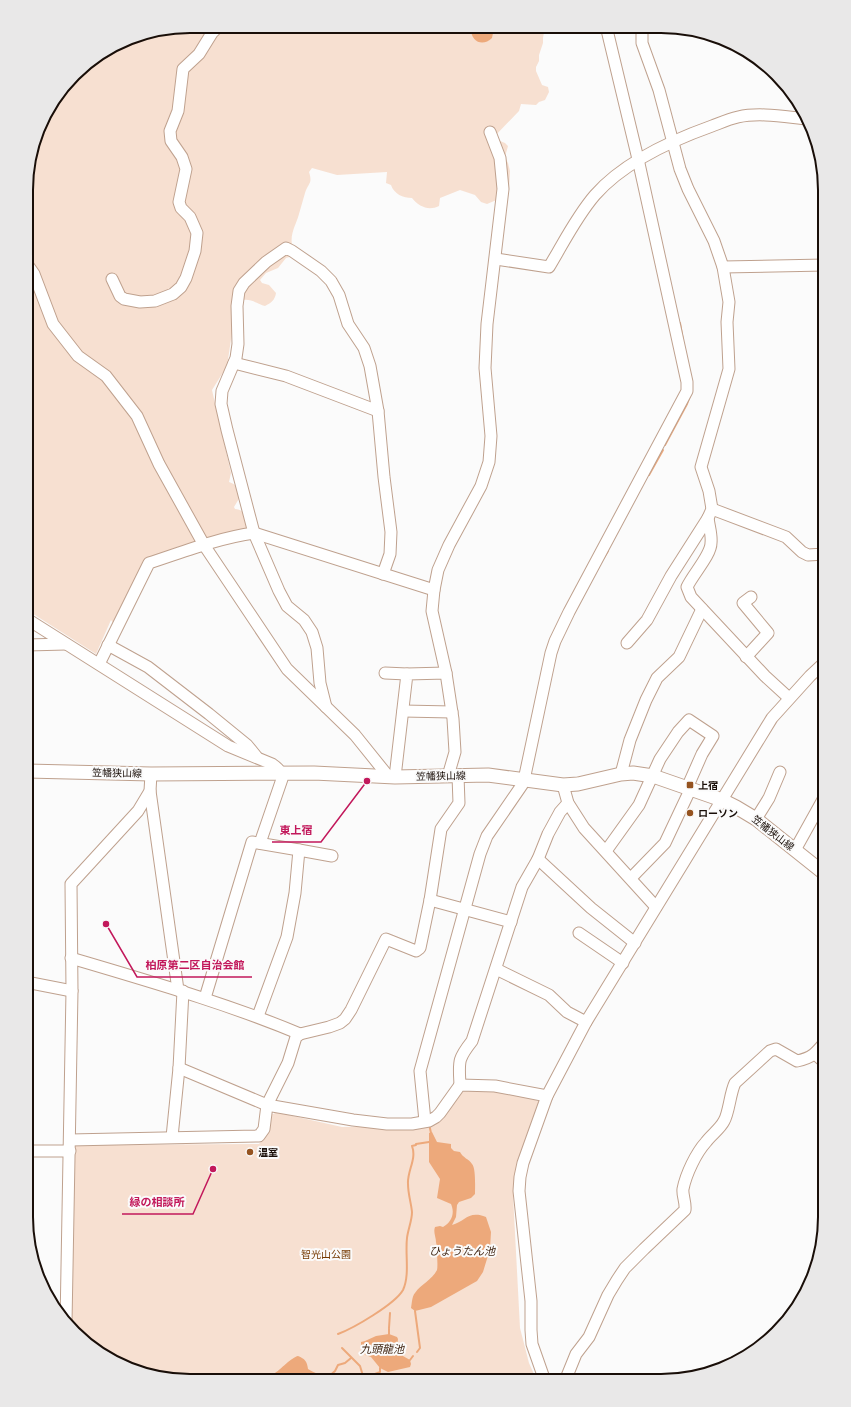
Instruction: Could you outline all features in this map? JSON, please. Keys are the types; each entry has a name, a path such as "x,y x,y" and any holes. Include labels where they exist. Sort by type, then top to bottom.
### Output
{"main road":[{"name":"笠幡狭山線","path":"33,771 151,774 281,772 392,776 488,776 563,785 578,784 621,774 633,773 652,776 736,806 756,819 818,869"}],"street":[{"path":"112,279 120,296 124,299 140,302 155,301 173,294 186,278 195,251 197,233 190,217 181,208 179,202 186,169 182,157 171,141 170,132 178,111 183,69 199,54 212,33"},
{"path":"427,1121 420,1071 480,854 487,836 524,780 551,653 555,641 687,391 687,382 638,159 608,33"},
{"path":"642,33 642,43 659,90 680,169 714,241 723,267 729,302 727,322 729,369 701,467 709,491 711,543 709,551 690,581 688,587 691,597"},
{"path":"496,259 549,267 581,215 595,196 611,180 638,159 692,133 738,117 755,115 801,118"},
{"path":"70,1140 259,1136 264,1129 267,1105 288,1062 296,1037 300,1034 340,1023 345,1019 351,1010 386,939 416,951 420,948 430,900 441,829 459,803 453,776 455,752 452,712 446,673 432,611 434,590 438,570 449,545 481,486 489,462 491,436 485,368 486,324 496,259 503,189 500,158 490,132"},
{"path":"326,706 320,683 317,648 312,632 304,620 287,606 254,533 226,430 221,404 222,391 234,364 238,344 237,306 239,291 244,283 266,262 286,248 321,271 331,281 336,289 348,324 364,348 370,366 378,411 381,452 391,532 390,554 383,574"},
{"path":"723,267 818,265"},
{"path":"33,273 53,324 78,356 106,376 137,416 159,464 204,545 287,669 355,734 392,776"},
{"path":"234,364 286,376 378,411"},
{"path":"710,513 786,537 802,552 808,555 818,554"},
{"path":"627,643 647,620 671,576 710,513"},
{"path":"99,664 149,563 204,545 254,533 434,590"},
{"path":"671,576 746,657 790,698"},
{"path":"746,657 768,633 743,603 751,597"},
{"path":"621,774 630,740 646,700 658,678 679,657 702,609"},
{"path":"33,623 228,746 272,764 278,768 281,772 282,779 260,843"},
{"path":"33,644 66,644"},
{"path":"108,645 148,667 247,745 260,760"},
{"path":"543,1374 532,1344 531,1294 519,1192 523,1163 547,1096 586,1022 772,718 818,669"},
{"path":"385,674 446,673"},
{"path":"392,776 407,674"},
{"path":"402,711 452,712"},
{"path":"606,851 639,805 660,759 678,732 690,720 713,736 702,754 665,843 631,878"},
{"path":"756,819 769,798 780,772"},
{"path":"151,774 150,790 180,990 179,1068 172,1137"},
{"path":"563,785 568,803 584,828 656,907"},
{"path":"66,1314 72,991 71,884 138,811 150,790"},
{"path":"179,1068 267,1105 354,1120 387,1124 412,1124 427,1121 440,1113 460,1085 459,1062 462,1054 472,1041 522,887 538,859 548,834 560,812 568,803"},
{"path":"794,850 818,808"},
{"path":"205,998 252,842 332,856"},
{"path":"258,1016 287,937 295,893 299,850"},
{"path":"538,859 591,908 635,944"},
{"path":"430,900 511,922"},
{"path":"579,933 623,963"},
{"path":"71,958 205,998 258,1016 300,1034"},
{"path":"496,969 549,995 567,1012 586,1022"},
{"path":"33,983 72,991"},
{"path":"568,1374 576,1354 589,1337 608,1295 625,1268 685,1210 686,1203 683,1191 684,1184 696,1156 704,1143 724,1121 735,1083 770,1051 776,1050 797,1061 815,1054 818,1050"},
{"path":"815,1054 818,1057"},
{"path":"460,1085 495,1086 547,1096"},
{"path":"33,1151 70,1151"}],"green space":[{"path":"544,33 536,71 542,85 548,87 549,92 545,100 536,105 521,104 519,111 493,138 505,143 508,146 505,157 510,171 509,191 506,196 487,204 481,202 475,195 460,190 440,198 439,206 428,208 421,206 412,198 402,196 394,191 391,185 386,183 387,172 337,175 312,168 309,172 310,181 292,237 292,245 297,247 303,253 286,258 278,268 266,273 260,280 262,283 269,285 276,293 275,298 271,302 265,306 252,301 244,300 236,310 235,330 232,333 227,366 212,390 231,473 229,482 238,489 240,494 240,497 234,507 235,509 243,512 246,516 249,525 246,532 226,532 218,539 206,538 200,543 155,557 114,624 111,620 96,654 33,614 33,180 41,140 54,111 65,94 94,65 111,54 140,41 170,34"},
{"name":"智光山公園","path":"458,1091 501,1092 539,1101 518,1170 513,1195 520,1328 529,1363 534,1374 170,1373 140,1366 111,1353 94,1342 70,1319 75,1145 259,1144 268,1131 269,1113 274,1114 275,1112 342,1127 415,1126 435,1123"}],"water":[{"path":"472,33 493,33 492,38 489,41 481,43 473,37"},
{"name":"ひょうたん池","path":"432,1132 437,1142 451,1144 451,1148 454,1151 460,1152 471,1162 474,1170 475,1194 471,1198 459,1202 457,1205 456,1217 452,1225 467,1217 475,1215 486,1217 491,1232 490,1249 483,1272 477,1281 431,1307 415,1311 411,1308 414,1294 432,1277 437,1270 434,1229 435,1227 443,1227 449,1223 453,1214 451,1204 437,1198 440,1179 429,1162 429,1133"},
{"name":"九頭龍池","path":"389,1334 397,1337 397,1348 403,1356 410,1360 410,1367 388,1372 380,1368 371,1357 365,1355 361,1347 361,1342 376,1336"},
{"path":"298,1356 302,1358 307,1364 308,1369 318,1374 273,1374"}],"waterway":[{"path":"680,323 683,341"},
{"path":"665,445 690,396"},
{"path":"649,475 663,450"},
{"path":"603,559 608,551"},
{"path":"429,1124 431,1133"},
{"path":"416,1144 429,1142"},
{"path":"338,1334 354,1327 392,1302 403,1290 407,1271 407,1238 412,1212 408,1191 408,1179 413,1160 412,1146 416,1145"},
{"path":"415,1311 420,1348 417,1352"},
{"path":"389,1328 390,1313"},
{"path":"389,1329 389,1334"},
{"path":"342,1348 360,1366 362,1374"},
{"path":"410,1360 413,1356"},
{"path":"332,1374 338,1365 345,1363 351,1358"},
{"path":"375,1374 380,1372 380,1368"}],"place":[{"name":"東上宿","path":"367,781"},
{"name":"上宿","path":"690,785"},
{"name":"ローソン","path":"690,813"},
{"name":"柏原第二区自治会館","path":"106,924"},
{"name":"温室","path":"250,1152"},
{"name":"緑の相談所","path":"213,1169"}]}
